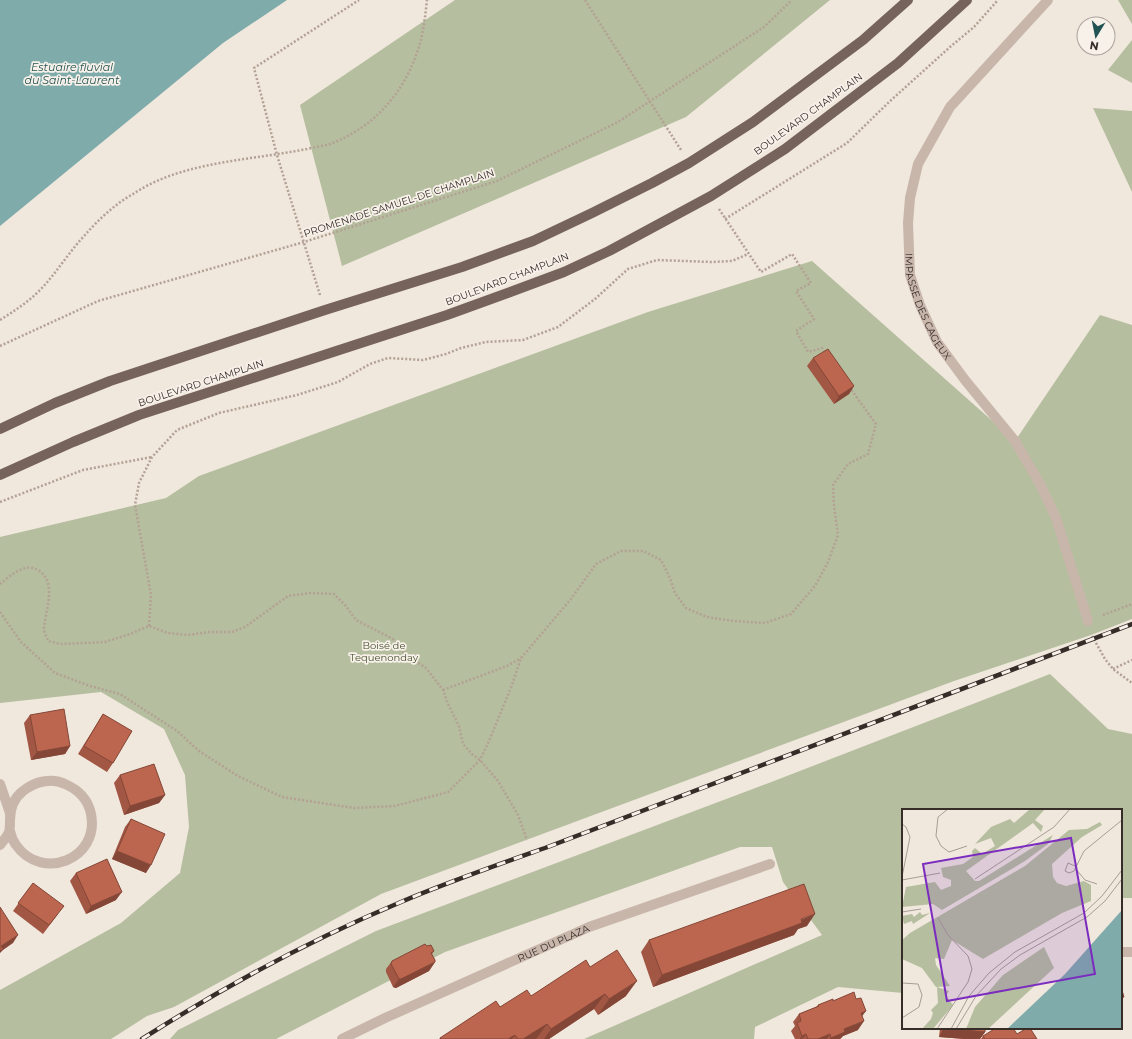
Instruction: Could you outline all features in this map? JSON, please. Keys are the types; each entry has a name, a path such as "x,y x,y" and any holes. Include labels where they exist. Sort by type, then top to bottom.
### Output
{"main road":[{"path":"0,429 55,403 110,381 324,310 462,267 533,241 652,183 688,163 753,122 863,40 908,0"},
{"name":"BOULEVARD CHAMPLAIN","path":"0,475 73,442 139,415 447,314 556,274 609,250 711,196 785,148 898,63 967,0"}],"street":[{"name":"IMPASSE DES CAGEUX","path":"1048,0 950,107 918,164 910,198 908,223 910,275 920,305 938,342 965,380 1015,441 1040,484 1056,518 1088,622"},
{"path":"0,784 10,813 10,831 15,845 25,855 38,862 52,864 74,858 86,846 92,833 93,822 90,807 85,798 75,788 62,782 50,780 36,783 23,791 15,800 10,813"},
{"path":"0,845 10,831"},
{"name":"RUE DU PLAZA","path":"342,1039 385,1018 589,927 770,864"}],"path":[{"path":"324,310 277,155 254,68 359,0"},
{"path":"0,320 22,306 39,290 85,235 110,211 133,193 168,176 209,165 277,155 329,144 351,135 370,123 388,104 406,80 417,52 424,24 427,0"},
{"path":"585,0 688,163"},
{"name":"PROMENADE SAMUEL-DE CHAMPLAIN","path":"0,346 98,301 304,242 497,181 618,122 764,27 792,0"},
{"path":"725,219 847,144 889,102 974,27 998,0"},
{"path":"711,196 761,272 792,254 811,283 796,291 814,319 796,331 808,352 822,348 826,354"},
{"path":"149,626 151,596 135,505 139,483 152,457 177,430 219,413 297,395 338,382 370,364 388,358 423,360 486,342 523,340 558,327 595,299 628,270 657,260 712,262 732,261 748,254"},
{"path":"443,690 506,666 521,658 571,599 596,564 621,551 643,551 661,560 670,578 675,593 686,608 707,617 733,621 764,623 791,614 815,586 828,562 838,535 833,485 848,464 868,454 876,424 849,386"},
{"path":"0,502 83,470 152,457"},
{"path":"0,584 19,569 35,568 44,574 49,589 44,631 48,641 61,644 105,642 149,626 168,633 188,635 209,632 232,632 245,627 288,596 310,593 334,594 345,605 356,620 393,639 405,654 426,668 443,690 459,726 463,744 480,760 498,781 518,815 527,840"},
{"path":"1132,604 1088,622 1091,635 1104,660 1112,670 1132,683"},
{"path":"0,612 21,642 55,673 90,686 120,694 177,731 199,751 238,776 282,797 354,808 395,806 448,792 480,760 512,685 521,658"},
{"path":"1112,670 1132,660"}],"green space":[{"path":"455,0 830,0 686,117 342,266 300,105"},
{"path":"1118,0 1132,0 1132,24"},
{"path":"1132,40 1132,83 1108,70"},
{"path":"1093,108 1132,111 1132,192"},
{"name":"Boisé de Tequenonday","path":"812,261 1015,441 1100,315 1132,325 1132,619 1091,635 954,681 381,894 174,1007 147,1016 111,1039 0,1039 0,990 121,923 180,873 189,827 185,775 164,729 101,692 0,703 0,537 166,498 199,476 648,312"},
{"path":"1050,674 1108,729 1132,734 1132,898 1122,898 1122,809 902,809 902,993 838,987 755,1027 754,1039 584,1039 822,935 783,882 772,847 740,847 445,952 276,1039 170,1039 178,1030 376,931 774,781"}],"water":[{"name":"Estuaire fluvial du Saint-Laurent","path":"0,0 287,0 223,43 0,226"}],"building":[{"path":"828,349 854,386 839,396 813,358"},
{"path":"64,709 70,746 37,752 30,715"},
{"path":"103,714 132,731 113,763 84,746"},
{"path":"154,764 165,795 130,806 120,775"},
{"path":"131,819 165,834 151,865 117,851"},
{"path":"107,859 122,892 91,906 76,873"},
{"path":"33,883 64,906 49,925 18,903"},
{"path":"804,884 815,914 801,919 802,923 662,975 649,940"},
{"path":"0,907 18,935 1,946 3,949 0,951"},
{"path":"425,944 427,946 431,945 434,951 431,953 435,962 399,979 391,964 392,961"},
{"path":"617,950 637,981 609,999 605,994 551,1029 547,1024 523,1039 518,1039 515,1035 508,1039 440,1038 496,1001 500,1007 527,990 531,996 586,960 590,967"},
{"path":"854,992 856,999 861,998 866,1011 861,1013 864,1021 844,1029 845,1032 831,1038 830,1034 818,1039 808,1039 806,1034 802,1036 797,1023 801,1021 799,1014 833,999 833,1001"},
{"path":"954,1029 985,1029 985,1032"},
{"path":"994,1029 1014,1029 1017,1034 1025,1029 1031,1029 1037,1039 985,1039 983,1036"}],"railway":[{"path":"142,1039 173,1019 268,965 334,932 401,902 1132,624"}]}
